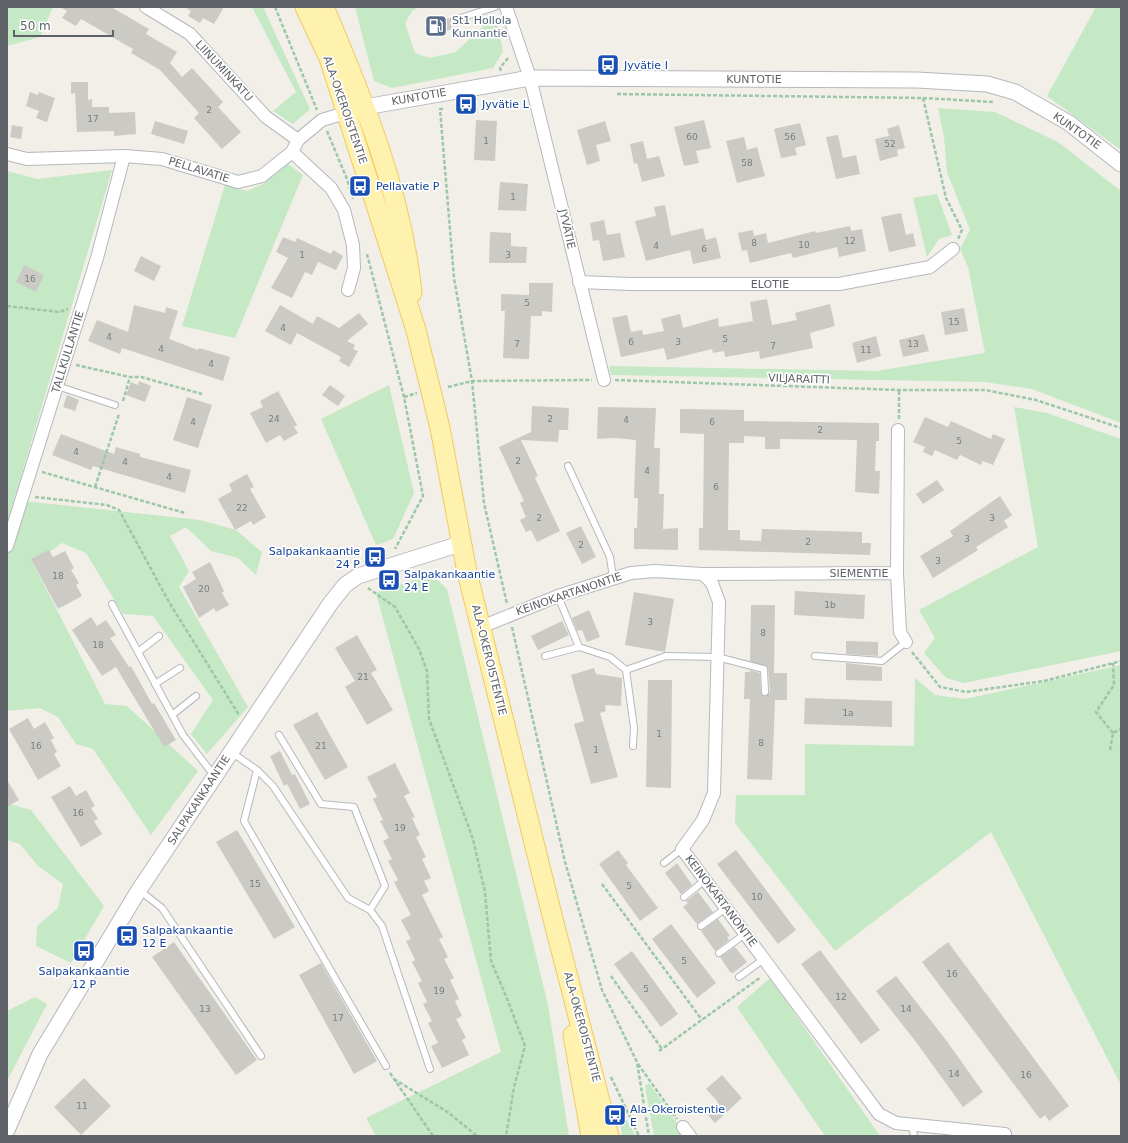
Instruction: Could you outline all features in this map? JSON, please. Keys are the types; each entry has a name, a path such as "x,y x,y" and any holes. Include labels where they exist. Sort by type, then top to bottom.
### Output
{"main road":[{"name":"ALA-OKEROISTENTIE","path":"305,7 328,58 347,113 416,330 440,428 460,544 553,919 609,1136"},
{"name":"ALA-OKEROISTENTIE","path":"324,7 365,107 391,185 409,263 416,330"},
{"name":"ALA-OKEROISTENTIE","path":"553,919 592,1136"}],"street":[{"name":"LIINUMINKATU","path":"146,7 190,34 266,117 298,140"},
{"name":"JYVÄTIE","path":"506,7 530,78 604,380"},
{"name":"KUNTOTIE","path":"365,107 530,78 917,80 987,84 1015,92 1069,123 1121,164"},
{"name":"PELLAVATIE","path":"7,154 27,159 124,156 162,159 238,182 262,176 292,152 298,140 322,120 365,107"},
{"path":"292,152 331,188 344,210 353,245 354,268 348,290"},
{"name":"TALLKULLANTIE","path":"7,546 97,258 124,156"},
{"name":"ELOTIE","path":"579,282 631,284 839,284 930,267 953,249"},
{"name":"SIEMENTIE","path":"703,574 897,573 898,430"},
{"name":"SALPAKANKAANTIE","path":"7,1130 40,1054 139,890 345,585 358,576 460,544"},
{"name":"KEINOKARTANONTIE","path":"481,627 558,596 630,573 655,570 703,574 712,583 719,602 714,793 703,820 682,849 879,1114 913,1130 1005,1134"},
{"path":"897,573 900,632 906,642"}],"lane":[{"path":"454,20 495,7"},
{"path":"57,386 115,405"},
{"path":"568,466 610,557 613,578"},
{"path":"558,596 579,647"},
{"path":"112,604 183,736 215,777"},
{"path":"138,652 158,636"},
{"path":"815,656 882,661 906,642"},
{"path":"545,656 579,647 610,658 626,670 634,728 633,746"},
{"path":"626,670 666,656 717,657 764,669 765,692"},
{"path":"155,684 180,668"},
{"path":"172,715 196,696"},
{"path":"279,735 321,804 354,807 385,886 370,910"},
{"path":"231,752 257,770 274,786 348,898 370,910 382,926 430,1069"},
{"path":"257,770 244,821 386,1066"},
{"path":"664,863 682,849"},
{"path":"684,897 705,880"},
{"path":"139,890 162,908 261,1056"},
{"path":"700,926 726,908"},
{"path":"719,953 745,934"},
{"path":"738,977 764,959"}],"path":[{"path":"614,94 973,99 999,103"},
{"path":"923,98 946,198 962,230 953,249"},
{"path":"447,108 440,109 454,278 472,381 484,503 565,862 602,990 637,1062 686,1132"},
{"path":"7,306 59,312 82,305"},
{"path":"64,363 130,377 141,377 202,394"},
{"path":"95,487 130,377"},
{"name":"VILJARAITTI","path":"448,387 472,381 604,380 899,390 984,390 1036,400 1121,428"},
{"path":"898,430 899,390"},
{"path":"390,551 397,549 423,496 404,397 423,392"},
{"path":"32,469 185,513"},
{"path":"23,496 107,505 119,510 169,602 226,698 241,719"},
{"path":"368,588 395,607 419,649 427,672 429,719 474,839 485,892 491,962 525,1046 514,1087 506,1136"},
{"path":"906,642 940,687 966,692 1044,680 1121,661"},
{"path":"1110,750 1112,733 1096,712 1114,685 1113,663"},
{"path":"1112,733 1121,729"},
{"path":"602,884 702,1020"},
{"path":"659,1051 772,969"},
{"path":"611,976 662,1049"},
{"path":"637,1062 649,1136"},
{"path":"386,1066 433,1136"},
{"path":"609,1086 608,1078 610,1075 639,1136"},
{"path":"394,1079 449,1113 477,1136"}],"green space":[{"path":"7,7 53,7 40,37 7,46"},
{"path":"252,7 263,7 310,109 293,124 273,111 296,92"},
{"path":"355,7 420,7 412,11 405,23 415,53 430,58 456,52 488,22 498,26 503,51 493,68 392,88 374,81"},
{"path":"1096,7 1121,7 1121,150 1047,96"},
{"path":"938,108 995,112 1058,142 1121,191 1121,423 1032,389 985,382 611,375 609,366 877,371 985,353 968,267 960,249 970,230 947,172 944,137"},
{"path":"288,164 303,175 235,338 182,326 225,185 247,191 263,184"},
{"path":"112,170 14,500 200,520 236,530 262,552 256,575 238,558 211,551 186,527 170,536 189,571 179,587 248,707 207,754 191,734 213,700 153,616 123,614 86,553 62,543 33,563 105,704 127,706 198,771 151,835 93,749 76,744 58,717 40,708 7,711 7,171 37,179"},
{"path":"937,194 952,235 939,239 927,257 913,198"},
{"path":"389,385 414,493 393,539 376,545 321,419"},
{"path":"1014,407 1047,413 1121,439 1121,651 964,683 946,678 924,653 935,638 919,610 1038,547"},
{"path":"431,574 447,589 548,1005 569,1136 376,1136 366,1118 501,1052 376,593"},
{"path":"1121,665 1121,1085 991,832 835,951 735,823 736,795 805,795 805,744 914,746 915,678 935,695 965,699"},
{"path":"7,800 9,804 31,810 104,906 71,963 36,946 37,926 58,908 63,884 38,866 20,844 7,840"},
{"path":"770,978 880,1136 825,1136 737,1007"},
{"path":"35,997 47,1004 7,1081 7,1011"},
{"path":"649,1083 686,1136 654,1136 645,1086"},
{"path":"618,1105 635,1135 636,1136 622,1136"}],"building":[{"path":"60,7 111,7 149,29 146,34 177,52 170,63 182,77 192,68 223,102 218,107 241,132 222,149 194,118 199,113 160,70 131,53 133,49 81,19 76,26 62,18 67,11"},
{"path":"184,7 224,7 214,24 203,18 200,23 188,16 191,11"},
{"path":"449,18 452,29 430,36 426,26"},
{"path":"71,82 88,82 88,100 92,99 92,107 109,107 109,113 135,112 136,134 114,136 114,131 77,132 75,93 71,94"},
{"path":"30,92 38,95 39,92 55,98 47,122 36,118 39,111 26,106"},
{"path":"476,120 497,121 495,161 474,160"},
{"path":"704,120 711,148 696,151 699,163 684,166 674,127"},
{"path":"155,121 188,131 184,144 151,134"},
{"path":"605,121 611,141 596,145 600,161 587,165 577,130"},
{"path":"800,123 806,145 795,148 797,155 781,158 774,129"},
{"path":"12,125 23,127 21,139 10,137"},
{"path":"899,125 905,148 897,150 898,156 880,161 875,139 889,136 887,129"},
{"path":"838,135 843,158 856,155 860,174 836,179 826,137"},
{"path":"744,137 747,150 757,147 765,176 737,183 726,141"},
{"path":"643,141 647,159 659,156 665,176 642,182 637,163 634,164 630,144"},
{"path":"500,182 528,184 526,211 498,210"},
{"path":"665,205 671,236 703,228 706,240 716,237 721,258 693,264 690,250 646,261 635,221 656,216 654,207"},
{"path":"901,213 906,235 913,233 916,246 889,252 881,217"},
{"path":"604,220 607,235 620,233 625,257 603,261 599,240 593,241 590,223"},
{"path":"850,226 851,231 862,229 866,251 839,257 837,247 793,258 791,253 750,263 747,250 742,251 738,233 753,230 754,236 766,233 768,243 815,231 816,233"},
{"path":"490,232 511,233 511,246 527,247 526,263 489,263"},
{"path":"283,237 295,242 297,238 331,254 333,250 343,256 336,270 318,262 312,275 305,272 292,298 271,288 288,258 276,252"},
{"path":"141,256 161,266 154,281 134,271"},
{"path":"24,265 44,275 36,292 16,282"},
{"path":"529,283 553,283 552,312 542,311 542,316 531,316 529,359 503,358 505,311 501,311 501,294 529,295"},
{"path":"767,299 772,325 797,320 795,313 830,304 835,326 810,333 813,348 760,359 759,351 725,357 724,351 713,353 712,349 667,360 664,348 621,357 612,318 627,315 631,332 642,330 643,335 664,331 661,319 680,314 683,328 718,318 719,327 753,321 750,302"},
{"path":"134,305 165,313 166,307 178,311 169,339 198,350 199,348 230,357 223,381 122,348 120,354 88,341 97,320 128,332"},
{"path":"280,305 313,324 317,316 339,328 359,313 368,324 347,341 355,345 353,349 358,351 349,367 339,361 341,357 297,333 291,345 265,331"},
{"path":"964,308 968,331 945,335 941,312"},
{"path":"924,334 929,351 903,357 899,340"},
{"path":"876,336 881,356 857,363 852,343"},
{"path":"139,381 151,386 145,402 126,395 131,382 138,385"},
{"path":"330,385 345,396 338,406 322,395"},
{"path":"278,391 297,425 294,427 298,433 284,441 280,435 266,443 250,413 263,407 260,401"},
{"path":"67,395 79,400 75,411 63,407"},
{"path":"187,397 212,405 198,448 173,440"},
{"path":"532,406 569,408 568,430 559,430 558,442 521,440 538,476 535,478 560,531 537,542 531,530 526,532 520,520 526,517 520,503 524,501 499,447 531,432"},
{"path":"598,407 656,408 654,448 660,448 659,494 664,494 663,529 678,528 678,550 634,549 634,528 637,528 638,498 634,498 636,440 615,438 597,439"},
{"path":"680,409 744,410 744,421 879,423 879,441 876,441 875,471 880,471 879,494 855,492 857,440 780,439 780,449 765,449 765,437 744,436 744,443 729,443 728,530 740,530 740,540 761,541 762,529 862,532 862,543 871,543 870,555 699,550 699,528 703,528 704,434 680,433"},
{"path":"925,417 948,427 951,421 991,439 993,434 1005,439 993,465 983,461 981,465 960,455 957,460 935,450 932,456 923,452 925,447 913,442"},
{"path":"61,434 114,454 116,447 140,454 140,457 191,470 185,493 93,466 91,470 52,455"},
{"path":"247,474 254,487 250,489 266,517 253,525 251,521 235,530 218,499 232,491 229,484"},
{"path":"937,480 944,490 923,504 916,494"},
{"path":"1000,496 1012,515 1004,521 1008,527 976,547 978,550 933,578 920,556 953,536 950,531"},
{"path":"581,526 596,557 582,564 566,533"},
{"path":"49,550 53,557 65,551 74,568 71,570 79,583 76,585 82,596 58,609 31,559"},
{"path":"210,562 224,591 222,593 229,605 216,612 214,608 199,618 183,587 196,579 192,572"},
{"path":"795,591 865,595 864,619 794,615"},
{"path":"634,592 674,599 665,652 625,645"},
{"path":"751,605 775,605 774,673 787,673 787,700 775,700 772,780 747,779 750,699 744,699 745,672 750,672 750,670 760,673 761,694 766,696 770,692 768,667 750,661"},
{"path":"589,610 600,637 587,642 582,630 577,631 572,618"},
{"path":"91,617 97,626 106,620 116,635 110,638 129,667 131,666 152,704 154,703 176,740 164,747 116,667 102,676 72,630"},
{"path":"562,621 569,635 538,650 531,636"},
{"path":"357,635 377,670 371,673 393,710 367,725 345,687 355,681 335,648"},
{"path":"846,641 878,642 878,656 846,654"},
{"path":"846,663 882,667 882,681 846,680"},
{"path":"594,668 596,674 622,678 621,706 605,705 606,711 600,713 618,777 591,784 574,724 584,721 571,675"},
{"path":"648,680 672,680 671,788 646,787"},
{"path":"805,698 892,701 892,727 804,724"},
{"path":"317,712 348,767 325,780 293,725"},
{"path":"28,718 34,729 45,722 54,738 51,740 57,752 54,754 61,766 38,780 9,729"},
{"path":"280,751 292,775 295,774 310,804 300,809 287,784 284,786 270,756"},
{"path":"395,763 410,793 404,796 415,817 412,818 420,835 416,837 426,857 422,859 431,878 424,881 429,891 422,895 443,937 439,939 448,957 444,959 454,978 450,980 459,999 455,1001 462,1016 456,1019 466,1038 462,1040 469,1055 442,1068 431,1046 438,1043 428,1023 432,1021 423,1004 427,1002 418,983 422,981 412,962 415,960 406,941 411,939 401,920 411,915 394,882 398,880 388,861 392,859 383,841 389,838 380,821 383,820 373,799 377,797 367,777"},
{"path":"7,780 19,800 7,807"},
{"path":"70,786 76,796 86,790 95,806 91,808 98,819 94,821 102,834 81,847 51,797"},
{"path":"237,830 295,927 274,939 216,842"},
{"path":"618,850 628,863 626,865 658,908 640,921 599,864"},
{"path":"736,850 796,930 778,944 717,864"},
{"path":"677,863 692,885 681,894 665,873"},
{"path":"698,892 713,912 697,924 683,907 688,903 686,901"},
{"path":"718,919 730,936 727,937 729,940 715,951 701,931"},
{"path":"671,924 716,983 697,998 652,939"},
{"path":"174,942 257,1060 236,1075 152,957"},
{"path":"948,942 1069,1106 1049,1121 1045,1115 1040,1119 922,962"},
{"path":"735,947 747,962 733,973 730,972 720,957"},
{"path":"820,950 880,1030 861,1044 801,964"},
{"path":"632,951 678,1014 661,1027 614,964"},
{"path":"321,963 377,1061 354,1074 299,975"},
{"path":"896,976 946,1040 983,1092 963,1107 916,1042 876,991"},
{"path":"722,1075 742,1098 715,1123 706,1113 718,1102 706,1089"},
{"path":"84,1078 111,1106 81,1135 54,1107"}],"place":[{"name":"St1 Hollola Kunnantie","path":"436,26"},
{"name":"Jyvätie I","path":"608,65"},
{"name":"Jyvätie L","path":"466,104"},
{"name":"Pellavatie P","path":"360,186"},
{"name":"Salpakankaantie 24 P","path":"375,557"},
{"name":"Salpakankaantie 24 E","path":"389,580"},
{"name":"Salpakankaantie 12 E","path":"127,936"},
{"name":"Salpakankaantie 12 P","path":"84,951"},
{"name":"Ala-Okeroistentie E","path":"615,1115"}]}
